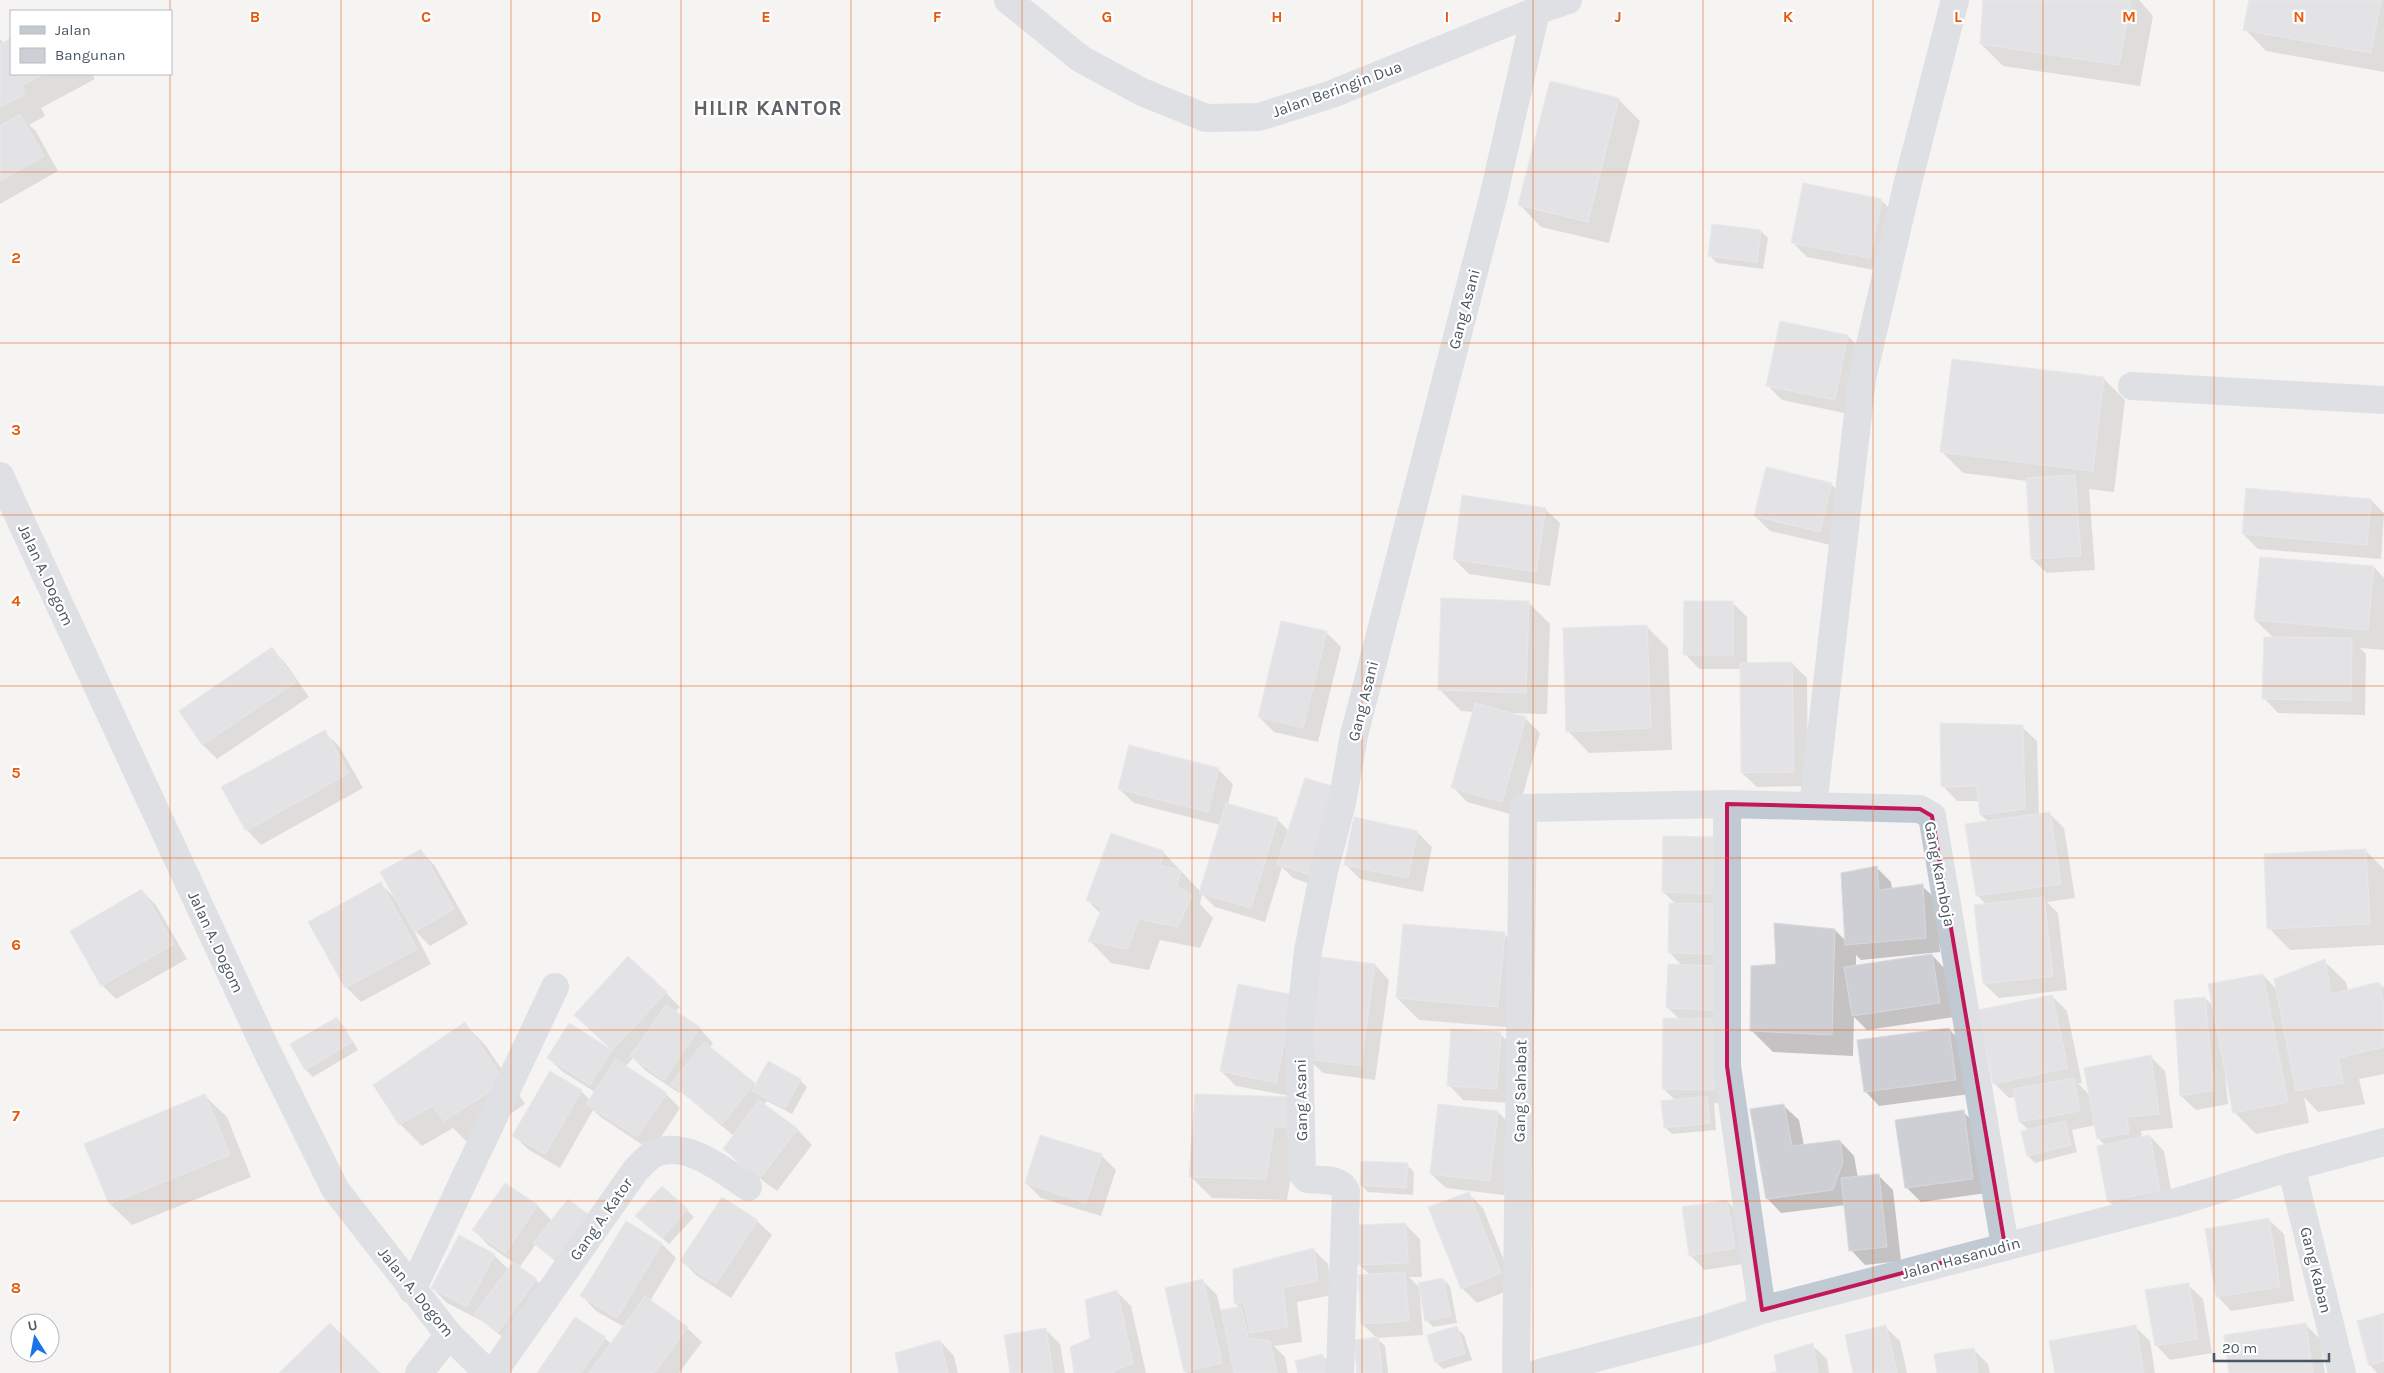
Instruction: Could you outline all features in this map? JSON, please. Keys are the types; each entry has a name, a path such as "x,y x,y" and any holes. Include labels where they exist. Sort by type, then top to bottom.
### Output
{"street":[{"name":"Jalan Beringin Dua","path":"1008,0 1081,59 1142,92 1206,118 1259,117 1323,97 1536,11 1568,0"},
{"path":"1813,806 1862,379 1908,182 1955,0"},
{"name":"Gang Asani","path":"1340,1373 1346,1191 1339,1182 1307,1179 1302,1173 1299,1033 1308,951 1324,871 1342,803 1354,735 1493,198 1536,11"},
{"path":"2132,386 2384,400"},
{"name":"Jalan A. Dogom","path":"0,476 264,1045 335,1189 449,1335 488,1373"},
{"path":"1727,804 1727,1066 1762,1310"},
{"name":"Gang Kamboja","path":"1523,808 1727,804 1920,809 1932,816 2005,1246"},
{"name":"Gang Sahabat","path":"1516,1373 1523,808"},
{"path":"412,1290 555,987"},
{"name":"Jalan Hasanudin","path":"1539,1373 1705,1329 1762,1310 2174,1202 2291,1167 2384,1142"},
{"name":"Gang A. Kator","path":"493,1373 635,1171 653,1154 675,1150 703,1157 748,1187"},
{"name":"Gang Kaban","path":"2291,1167 2342,1373"},
{"path":"419,1373 449,1335"}],"highlighted area":[{"path":"1727,804 1920,809 1932,816 2005,1246 1762,1310 1727,1066"}],"building":[{"path":"1983,0 2131,0 2119,65 1980,44"},
{"path":"2249,0 2381,0 2371,53 2243,30"},
{"path":"10,39 10,75 41,75 21,86 25,94 0,107 0,44"},
{"path":"1550,81 1619,98 1588,222 1518,205"},
{"path":"20,114 44,156 0,181 0,126"},
{"path":"1803,183 1882,199 1870,258 1791,243"},
{"path":"1712,224 1761,230 1757,262 1708,256"},
{"path":"1780,321 1848,335 1835,400 1766,386"},
{"path":"1952,359 2104,377 2093,471 1940,452"},
{"path":"1766,467 1832,483 1820,532 1754,516"},
{"path":"2075,475 2081,556 2031,559 2026,478"},
{"path":"2246,488 2371,499 2367,545 2242,534"},
{"path":"1462,495 1546,508 1536,572 1453,559"},
{"path":"2260,557 2374,566 2368,630 2254,620"},
{"path":"1441,598 1529,601 1526,693 1438,690"},
{"path":"1684,601 1733,601 1733,655 1683,655"},
{"path":"1281,621 1327,631 1303,728 1258,717"},
{"path":"1647,625 1651,728 1566,732 1563,628"},
{"path":"2264,637 2352,638 2351,701 2262,699"},
{"path":"272,647 296,682 202,745 179,711"},
{"path":"1792,662 1794,772 1741,773 1740,663"},
{"path":"1475,703 1526,717 1502,802 1451,788"},
{"path":"1940,723 2023,725 2025,809 1980,815 1976,786 1941,787"},
{"path":"325,730 349,773 246,831 221,787"},
{"path":"1129,745 1219,768 1208,812 1118,789"},
{"path":"1305,778 1339,788 1310,875 1277,864"},
{"path":"1226,803 1278,818 1251,908 1199,893"},
{"path":"2050,812 2061,884 1976,896 1965,824"},
{"path":"1354,817 1418,831 1408,878 1344,865"},
{"path":"1111,833 1164,851 1160,866 1181,870 1177,886 1192,895 1178,927 1139,919 1127,949 1088,941 1102,908 1086,900"},
{"path":"1663,836 1717,837 1715,894 1662,892"},
{"path":"421,849 454,909 414,932 380,872"},
{"path":"2366,849 2370,924 2267,929 2264,854"},
{"path":"1877,866 1879,890 1923,884 1926,938 1845,945 1841,873"},
{"path":"381,882 417,949 345,988 308,922"},
{"path":"142,889 174,944 101,986 70,931"},
{"path":"2044,897 2053,976 1983,984 1974,905"},
{"path":"1669,903 1713,904 1712,954 1668,953"},
{"path":"1774,923 1835,929 1832,1035 1750,1031 1751,966 1776,964"},
{"path":"1403,924 1505,932 1498,1007 1396,998"},
{"path":"1932,954 1940,1003 1852,1016 1844,967"},
{"path":"628,956 667,992 612,1050 574,1015"},
{"path":"1321,957 1375,964 1361,1066 1307,1059"},
{"path":"2325,959 2331,994 2379,982 2384,1004 2384,1047 2338,1058 2344,1083 2296,1091 2274,979"},
{"path":"1668,964 1715,966 1713,1010 1666,1008"},
{"path":"2263,974 2288,1102 2233,1113 2208,984"},
{"path":"1238,984 1294,995 1276,1083 1220,1071"},
{"path":"2052,995 2068,1068 1993,1084 1978,1010"},
{"path":"2205,997 2214,1090 2180,1096 2174,1000"},
{"path":"666,1005 700,1027 664,1080 630,1056"},
{"path":"337,1017 352,1042 305,1070 290,1044"},
{"path":"1663,1018 1716,1019 1714,1090 1662,1089"},
{"path":"465,1022 505,1082 444,1121 432,1106 399,1125 373,1085"},
{"path":"569,1023 612,1050 590,1085 547,1058"},
{"path":"1949,1028 1956,1080 1864,1092 1857,1040"},
{"path":"1451,1029 1501,1032 1497,1089 1447,1086"},
{"path":"704,1042 755,1083 722,1124 671,1084"},
{"path":"2151,1055 2159,1114 2127,1117 2129,1133 2097,1139 2084,1068"},
{"path":"616,1059 667,1093 637,1137 586,1104"},
{"path":"768,1061 801,1079 785,1108 752,1091"},
{"path":"550,1071 582,1090 545,1154 512,1136"},
{"path":"2074,1078 2080,1111 2019,1122 2013,1089"},
{"path":"205,1094 230,1155 109,1204 84,1144"},
{"path":"1195,1094 1293,1097 1290,1127 1274,1127 1266,1179 1189,1177"},
{"path":"1707,1096 1710,1123 1664,1128 1661,1101"},
{"path":"759,1100 798,1129 761,1177 723,1149"},
{"path":"1438,1104 1498,1111 1490,1181 1430,1174"},
{"path":"1784,1104 1792,1146 1840,1140 1843,1162 1833,1190 1766,1199 1750,1109"},
{"path":"1964,1110 1973,1179 1905,1188 1895,1120"},
{"path":"2065,1121 2071,1145 2027,1156 2021,1131"},
{"path":"1040,1135 1102,1154 1086,1203 1025,1183"},
{"path":"2150,1135 2160,1191 2107,1201 2097,1146"},
{"path":"1361,1161 1408,1163 1406,1188 1360,1185"},
{"path":"1879,1174 1887,1247 1849,1251 1841,1178"},
{"path":"505,1183 538,1205 505,1253 472,1230"},
{"path":"662,1186 688,1209 662,1238 635,1216"},
{"path":"1469,1192 1501,1273 1461,1289 1428,1207"},
{"path":"722,1197 758,1220 716,1284 680,1261"},
{"path":"568,1199 592,1217 557,1262 533,1243"},
{"path":"1727,1200 1735,1248 1689,1256 1682,1207"},
{"path":"2269,1218 2280,1287 2216,1297 2205,1229"},
{"path":"626,1221 662,1243 617,1318 580,1296"},
{"path":"1406,1223 1408,1263 1357,1265 1356,1225"},
{"path":"459,1235 495,1254 467,1307 431,1288"},
{"path":"1314,1248 1318,1281 1283,1288 1288,1327 1250,1333 1244,1303 1234,1304 1233,1269"},
{"path":"513,1262 537,1279 498,1332 474,1314"},
{"path":"1405,1272 1409,1321 1361,1324 1358,1275"},
{"path":"1443,1278 1451,1316 1425,1321 1418,1283"},
{"path":"1203,1279 1222,1363 1184,1372 1165,1288"},
{"path":"2189,1283 2198,1339 2155,1346 2145,1290"},
{"path":"1117,1290 1133,1363 1114,1371 1114,1373 1074,1373 1070,1347 1090,1338 1085,1300"},
{"path":"645,1296 688,1327 654,1373 589,1373"},
{"path":"1241,1306 1248,1338 1270,1341 1277,1373 1234,1373 1221,1310"},
{"path":"2384,1313 2384,1361 2369,1366 2357,1321"},
{"path":"575,1317 606,1337 581,1373 537,1373"},
{"path":"330,1323 380,1373 279,1373"},
{"path":"2306,1323 2313,1373 2229,1373 2224,1335"},
{"path":"1886,1325 1897,1373 1853,1373 1845,1335"},
{"path":"2136,1325 2144,1373 2055,1373 2049,1341"},
{"path":"1457,1326 1465,1353 1435,1363 1427,1335"},
{"path":"1046,1328 1053,1373 1010,1373 1004,1335"},
{"path":"1378,1337 1382,1373 1357,1373 1354,1340"},
{"path":"940,1340 948,1373 899,1373 895,1353"},
{"path":"1813,1343 1818,1373 1770,1373 1777,1372 1774,1355"},
{"path":"1974,1348 1978,1373 1937,1373 1934,1354"},
{"path":"1322,1354 1328,1373 1298,1373 1295,1361"}],"district":[{"name":"HILIR KANTOR","path":"768,108"}]}
